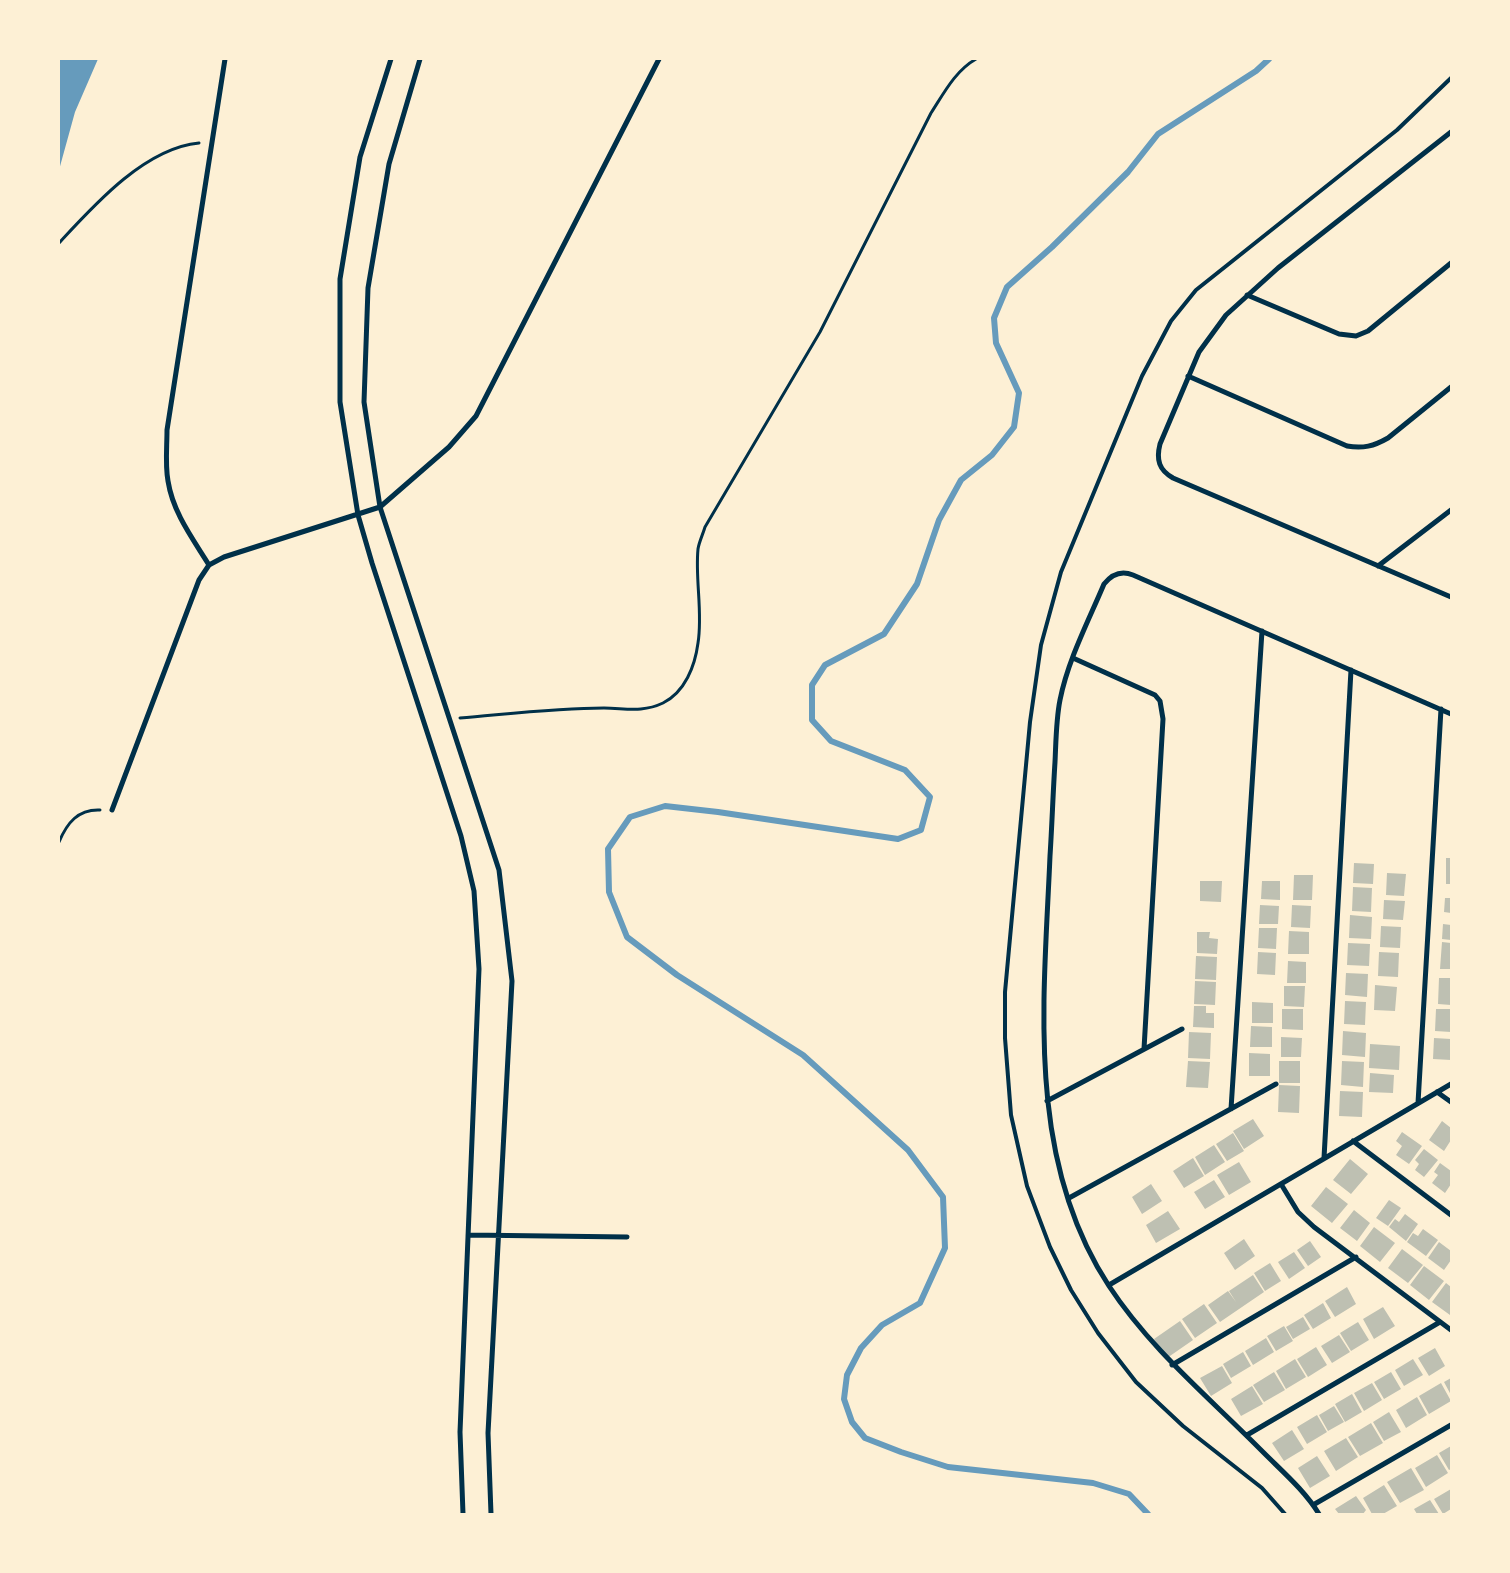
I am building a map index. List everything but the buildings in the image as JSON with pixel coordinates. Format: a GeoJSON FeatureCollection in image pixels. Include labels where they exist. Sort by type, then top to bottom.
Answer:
{"type":"FeatureCollection","features":[{"type":"Feature","properties":{"kind":"street"},"geometry":{"type":"LineString","coordinates":[[209,566],[182,522],[173,501],[168,481],[166,458],[167,430],[225,59]]}},
{"type":"Feature","properties":{"kind":"street"},"geometry":{"type":"LineString","coordinates":[[392,59],[360,158],[340,279],[340,402],[358,516],[461,836],[474,891],[479,969],[460,1432],[463,1514]]}},
{"type":"Feature","properties":{"kind":"street"},"geometry":{"type":"LineString","coordinates":[[420,59],[389,164],[368,288],[364,402],[380,507],[500,870],[512,981],[488,1433],[491,1514]]}},
{"type":"Feature","properties":{"kind":"street"},"geometry":{"type":"LineString","coordinates":[[112,810],[198,580],[209,566],[242,549],[358,516],[380,507],[449,448],[476,416],[658,59]]}},
{"type":"Feature","properties":{"kind":"street"},"geometry":{"type":"LineString","coordinates":[[1451,132],[1246,295],[1226,315],[1211,334],[1188,376],[1160,444],[1159,465],[1166,474],[1173,478],[1451,596]]}},
{"type":"Feature","properties":{"kind":"street"},"geometry":{"type":"LineString","coordinates":[[1246,295],[1339,334],[1356,336],[1368,331],[1451,264]]}},
{"type":"Feature","properties":{"kind":"street"},"geometry":{"type":"LineString","coordinates":[[1188,376],[1347,446],[1359,448],[1379,443],[1388,438],[1451,387]]}},
{"type":"Feature","properties":{"kind":"street"},"geometry":{"type":"LineString","coordinates":[[1378,566],[1451,510]]}},
{"type":"Feature","properties":{"kind":"street"},"geometry":{"type":"LineString","coordinates":[[1319,1514],[1314,1505],[1246,1435],[1172,1365],[1140,1329],[1109,1286],[1090,1254],[1069,1198],[1059,1165],[1047,1100],[1043,1056],[1059,702],[1072,658],[1104,584],[1118,573],[1133,575],[1451,714]]}},
{"type":"Feature","properties":{"kind":"street"},"geometry":{"type":"LineString","coordinates":[[1231,1109],[1262,631]]}},
{"type":"Feature","properties":{"kind":"street"},"geometry":{"type":"LineString","coordinates":[[1072,658],[1156,695],[1162,709],[1163,729],[1144,1049]]}},
{"type":"Feature","properties":{"kind":"street"},"geometry":{"type":"LineString","coordinates":[[1324,1158],[1351,670]]}},
{"type":"Feature","properties":{"kind":"street"},"geometry":{"type":"LineString","coordinates":[[1418,1103],[1441,709]]}},
{"type":"Feature","properties":{"kind":"street"},"geometry":{"type":"LineString","coordinates":[[1047,1100],[1182,1030]]}},
{"type":"Feature","properties":{"kind":"street"},"geometry":{"type":"LineString","coordinates":[[1069,1198],[1276,1084]]}},
{"type":"Feature","properties":{"kind":"street"},"geometry":{"type":"LineString","coordinates":[[1109,1286],[1451,1084]]}},
{"type":"Feature","properties":{"kind":"street"},"geometry":{"type":"LineString","coordinates":[[1437,1092],[1451,1102]]}},
{"type":"Feature","properties":{"kind":"street"},"geometry":{"type":"LineString","coordinates":[[1353,1141],[1451,1214]]}},
{"type":"Feature","properties":{"kind":"street"},"geometry":{"type":"LineString","coordinates":[[1281,1184],[1298,1212],[1451,1330]]}},
{"type":"Feature","properties":{"kind":"street"},"geometry":{"type":"LineString","coordinates":[[468,1236],[627,1236]]}},
{"type":"Feature","properties":{"kind":"street"},"geometry":{"type":"LineString","coordinates":[[1172,1365],[1356,1257]]}},
{"type":"Feature","properties":{"kind":"street"},"geometry":{"type":"LineString","coordinates":[[1246,1435],[1440,1322]]}},
{"type":"Feature","properties":{"kind":"street"},"geometry":{"type":"LineString","coordinates":[[1314,1505],[1451,1425]]}},
{"type":"Feature","properties":{"kind":"lane"},"geometry":{"type":"LineString","coordinates":[[1284,1514],[1262,1488],[1183,1426],[1131,1375],[1098,1333],[1071,1290],[1050,1246],[1027,1186],[1011,1115],[1005,1038],[1005,992],[1030,722],[1042,645],[1062,572],[1142,376],[1171,321],[1203,284],[1397,130],[1451,78]]}},
{"type":"Feature","properties":{"kind":"path"},"geometry":{"type":"LineString","coordinates":[[450,719],[604,708],[637,711],[665,702],[681,688],[692,668],[698,646],[700,621],[698,548],[705,527],[820,332],[931,113],[951,82],[966,65],[976,59]]}},
{"type":"Feature","properties":{"kind":"path"},"geometry":{"type":"LineString","coordinates":[[59,243],[104,195],[148,163],[173,149],[189,144],[212,142]]}},
{"type":"Feature","properties":{"kind":"path"},"geometry":{"type":"LineString","coordinates":[[59,842],[74,818],[95,810],[112,810]]}},
{"type":"Feature","properties":{"kind":"water"},"geometry":{"type":"Polygon","coordinates":[[[59,59],[98,59],[75,112],[59,170],[59,59]]]}},
{"type":"Feature","properties":{"kind":"waterway"},"geometry":{"type":"LineString","coordinates":[[1148,1514],[1129,1494],[1093,1483],[948,1467],[865,1438],[852,1422],[844,1399],[847,1375],[861,1348],[882,1325],[920,1303],[945,1248],[943,1197],[908,1150],[803,1055],[677,975],[627,937],[609,892],[608,849],[630,817],[665,806],[898,839],[921,830],[930,797],[905,770],[831,741],[812,720],[812,685],[825,665],[884,634],[917,584],[939,520],[961,480],[992,455],[1014,427],[1019,393],[996,343],[994,318],[1007,287],[1052,247],[1128,172],[1158,134],[1256,71],[1269,59]]}}]}
